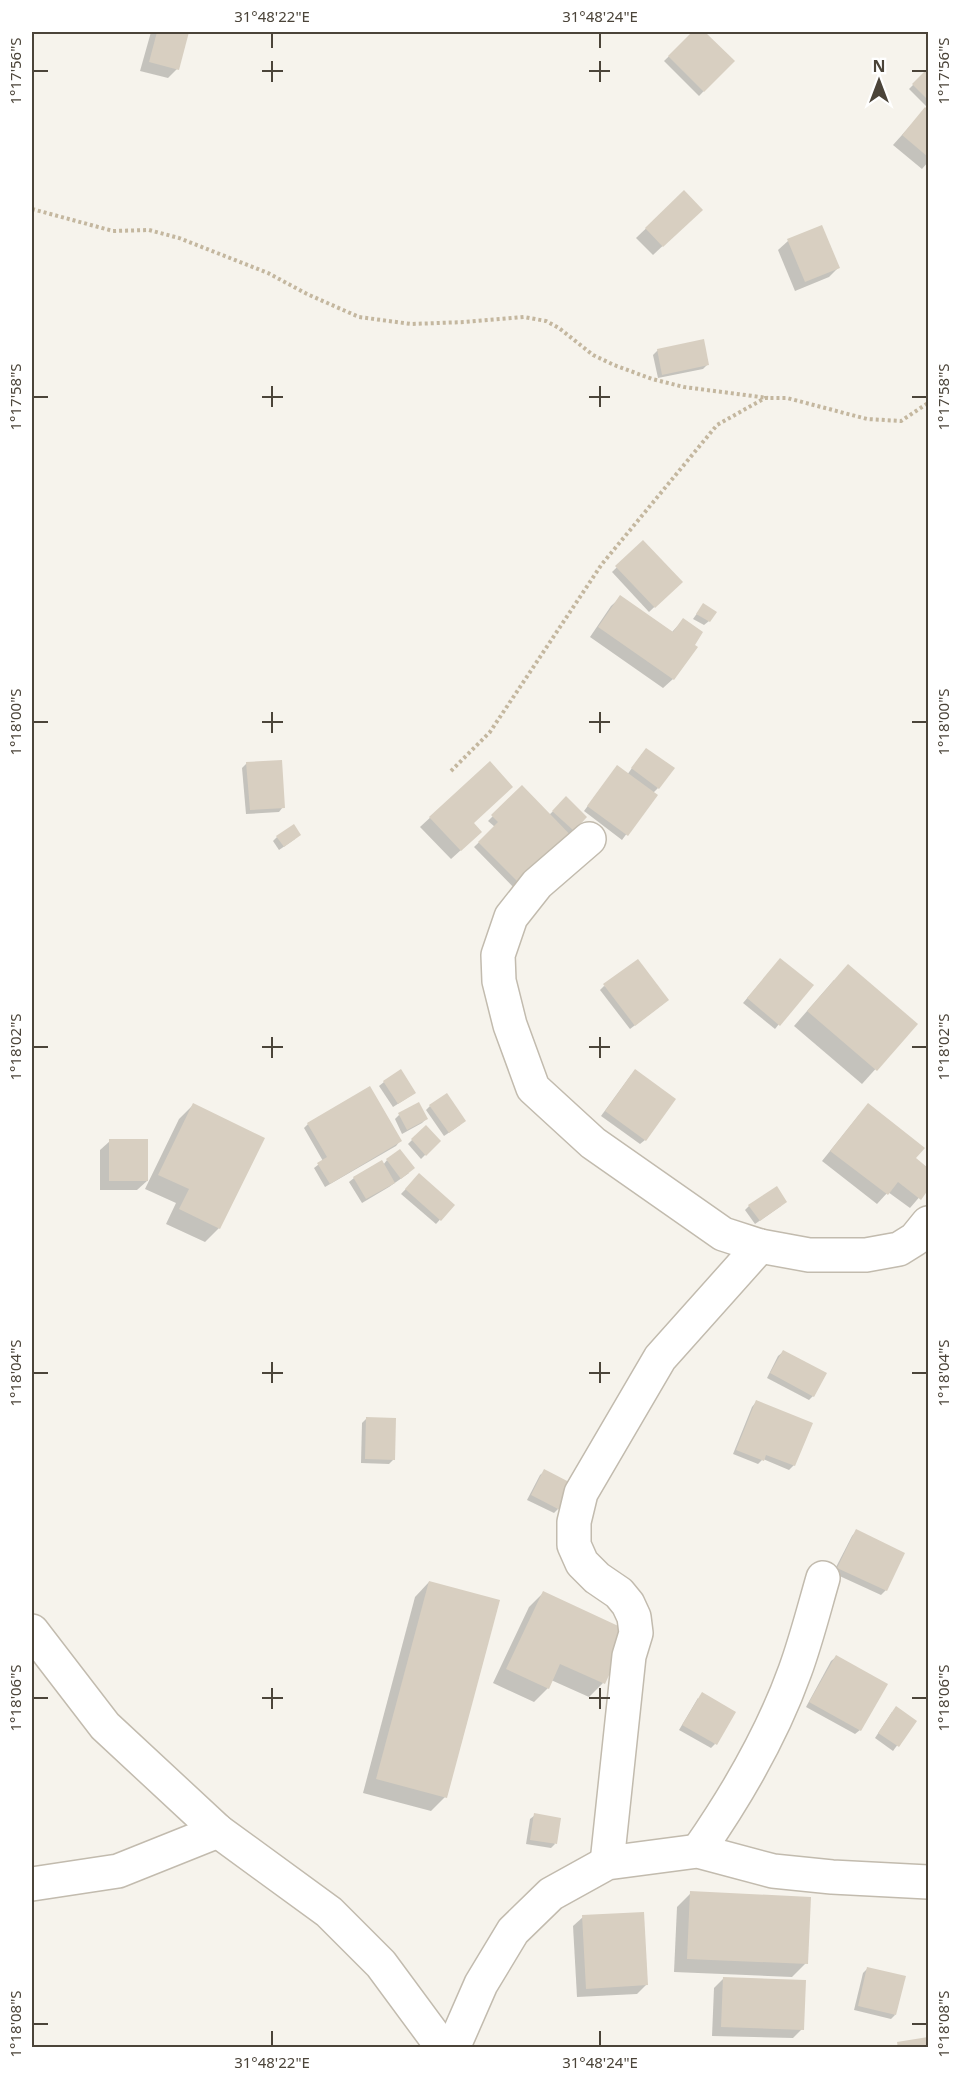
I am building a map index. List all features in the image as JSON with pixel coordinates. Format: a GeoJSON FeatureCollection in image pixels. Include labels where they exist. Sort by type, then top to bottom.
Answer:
{"type":"FeatureCollection","features":[{"type":"Feature","properties":{"kind":"street"},"geometry":{"type":"LineString","coordinates":[[589,839],[537,884],[511,916],[498,955],[499,981],[510,1025],[533,1088],[593,1143],[723,1234],[760,1246],[808,1255],[866,1255],[899,1249],[915,1239],[928,1222]]}},
{"type":"Feature","properties":{"kind":"street"},"geometry":{"type":"LineString","coordinates":[[608,1863],[629,1656],[636,1633],[634,1617],[628,1604],[619,1593],[597,1578],[582,1563],[574,1545],[576,1512],[581,1493],[660,1358],[760,1246]]}},
{"type":"Feature","properties":{"kind":"street"},"geometry":{"type":"LineString","coordinates":[[698,1851],[725,1812],[760,1751],[795,1671],[823,1578]]}},
{"type":"Feature","properties":{"kind":"street"},"geometry":{"type":"LineString","coordinates":[[32,1631],[105,1726],[218,1831],[329,1912],[381,1964],[443,2048]]}},
{"type":"Feature","properties":{"kind":"street"},"geometry":{"type":"LineString","coordinates":[[32,1884],[118,1871],[218,1831]]}},
{"type":"Feature","properties":{"kind":"street"},"geometry":{"type":"LineString","coordinates":[[453,2048],[481,1984],[513,1931],[551,1894],[608,1863],[698,1851],[772,1871],[928,1882]]}},
{"type":"Feature","properties":{"kind":"path"},"geometry":{"type":"LineString","coordinates":[[32,209],[113,231],[149,230],[179,238],[268,273],[315,298],[359,317],[411,324],[524,317],[546,321],[559,328],[593,355],[652,379],[684,387],[768,398],[787,398],[867,419],[901,421],[928,403]]}},
{"type":"Feature","properties":{"kind":"path"},"geometry":{"type":"LineString","coordinates":[[451,771],[490,732],[602,564],[695,450],[717,425],[768,398]]}},
{"type":"Feature","properties":{"kind":"building"},"geometry":{"type":"Polygon","coordinates":[[[157,32],[189,32],[179,70],[149,62],[157,32]]]}},
{"type":"Feature","properties":{"kind":"building"},"geometry":{"type":"Polygon","coordinates":[[[692,32],[705,32],[735,61],[704,92],[668,56],[692,32]]]}},
{"type":"Feature","properties":{"kind":"building"},"geometry":{"type":"Polygon","coordinates":[[[928,68],[928,100],[912,84],[928,68]]]}},
{"type":"Feature","properties":{"kind":"building"},"geometry":{"type":"Polygon","coordinates":[[[925,107],[928,110],[928,157],[902,135],[925,107]]]}},
{"type":"Feature","properties":{"kind":"building"},"geometry":{"type":"Polygon","coordinates":[[[684,190],[703,210],[663,247],[645,228],[684,190]]]}},
{"type":"Feature","properties":{"kind":"building"},"geometry":{"type":"Polygon","coordinates":[[[822,225],[840,268],[805,282],[787,239],[822,225]]]}},
{"type":"Feature","properties":{"kind":"building"},"geometry":{"type":"Polygon","coordinates":[[[704,339],[709,365],[662,375],[657,349],[704,339]]]}},
{"type":"Feature","properties":{"kind":"building"},"geometry":{"type":"Polygon","coordinates":[[[643,540],[683,582],[655,608],[615,566],[643,540]]]}},
{"type":"Feature","properties":{"kind":"building"},"geometry":{"type":"Polygon","coordinates":[[[620,595],[673,632],[683,618],[703,632],[695,645],[698,647],[674,680],[598,627],[620,595]]]}},
{"type":"Feature","properties":{"kind":"building"},"geometry":{"type":"Polygon","coordinates":[[[703,603],[717,612],[710,622],[696,614],[703,603]]]}},
{"type":"Feature","properties":{"kind":"building"},"geometry":{"type":"Polygon","coordinates":[[[646,748],[675,768],[659,789],[631,768],[646,748]]]}},
{"type":"Feature","properties":{"kind":"building"},"geometry":{"type":"Polygon","coordinates":[[[282,760],[285,808],[250,810],[246,762],[282,760]]]}},
{"type":"Feature","properties":{"kind":"building"},"geometry":{"type":"Polygon","coordinates":[[[490,761],[513,787],[474,823],[482,832],[461,851],[429,817],[490,761]]]}},
{"type":"Feature","properties":{"kind":"building"},"geometry":{"type":"Polygon","coordinates":[[[617,765],[658,795],[628,836],[587,806],[617,765]]]}},
{"type":"Feature","properties":{"kind":"building"},"geometry":{"type":"Polygon","coordinates":[[[522,785],[581,846],[524,888],[478,842],[498,822],[491,815],[522,785]]]}},
{"type":"Feature","properties":{"kind":"building"},"geometry":{"type":"Polygon","coordinates":[[[566,796],[587,817],[574,831],[552,811],[566,796]]]}},
{"type":"Feature","properties":{"kind":"building"},"geometry":{"type":"Polygon","coordinates":[[[294,824],[301,835],[284,847],[276,836],[294,824]]]}},
{"type":"Feature","properties":{"kind":"building"},"geometry":{"type":"Polygon","coordinates":[[[780,958],[814,985],[780,1026],[747,998],[780,958]]]}},
{"type":"Feature","properties":{"kind":"building"},"geometry":{"type":"Polygon","coordinates":[[[638,959],[669,1000],[635,1026],[603,984],[638,959]]]}},
{"type":"Feature","properties":{"kind":"building"},"geometry":{"type":"Polygon","coordinates":[[[848,964],[918,1024],[877,1071],[807,1011],[848,964]]]}},
{"type":"Feature","properties":{"kind":"building"},"geometry":{"type":"Polygon","coordinates":[[[401,1069],[416,1093],[398,1104],[383,1081],[401,1069]]]}},
{"type":"Feature","properties":{"kind":"building"},"geometry":{"type":"Polygon","coordinates":[[[635,1069],[676,1099],[646,1141],[605,1111],[635,1069]]]}},
{"type":"Feature","properties":{"kind":"building"},"geometry":{"type":"Polygon","coordinates":[[[370,1086],[402,1141],[330,1184],[317,1163],[327,1157],[307,1123],[370,1086]]]}},
{"type":"Feature","properties":{"kind":"building"},"geometry":{"type":"Polygon","coordinates":[[[447,1093],[466,1121],[449,1133],[429,1105],[447,1093]]]}},
{"type":"Feature","properties":{"kind":"building"},"geometry":{"type":"Polygon","coordinates":[[[419,1102],[428,1119],[407,1130],[398,1113],[419,1102]]]}},
{"type":"Feature","properties":{"kind":"building"},"geometry":{"type":"Polygon","coordinates":[[[193,1103],[265,1138],[220,1229],[179,1209],[189,1189],[158,1175],[193,1103]]]}},
{"type":"Feature","properties":{"kind":"building"},"geometry":{"type":"Polygon","coordinates":[[[868,1103],[925,1148],[916,1158],[928,1168],[928,1190],[921,1200],[898,1182],[888,1195],[830,1151],[868,1103]]]}},
{"type":"Feature","properties":{"kind":"building"},"geometry":{"type":"Polygon","coordinates":[[[426,1125],[441,1141],[426,1156],[411,1139],[426,1125]]]}},
{"type":"Feature","properties":{"kind":"building"},"geometry":{"type":"Polygon","coordinates":[[[109,1139],[148,1139],[148,1181],[109,1181],[109,1139]]]}},
{"type":"Feature","properties":{"kind":"building"},"geometry":{"type":"Polygon","coordinates":[[[400,1149],[415,1168],[401,1179],[386,1159],[400,1149]]]}},
{"type":"Feature","properties":{"kind":"building"},"geometry":{"type":"Polygon","coordinates":[[[382,1160],[395,1183],[366,1199],[353,1177],[382,1160]]]}},
{"type":"Feature","properties":{"kind":"building"},"geometry":{"type":"Polygon","coordinates":[[[419,1173],[455,1205],[441,1221],[405,1189],[419,1173]]]}},
{"type":"Feature","properties":{"kind":"building"},"geometry":{"type":"Polygon","coordinates":[[[777,1186],[787,1202],[760,1221],[748,1205],[777,1186]]]}},
{"type":"Feature","properties":{"kind":"building"},"geometry":{"type":"Polygon","coordinates":[[[783,1350],[827,1373],[814,1397],[770,1373],[783,1350]]]}},
{"type":"Feature","properties":{"kind":"building"},"geometry":{"type":"Polygon","coordinates":[[[756,1400],[813,1423],[795,1466],[766,1455],[764,1461],[736,1450],[756,1400]]]}},
{"type":"Feature","properties":{"kind":"building"},"geometry":{"type":"Polygon","coordinates":[[[366,1417],[396,1418],[395,1460],[365,1459],[366,1417]]]}},
{"type":"Feature","properties":{"kind":"building"},"geometry":{"type":"Polygon","coordinates":[[[544,1469],[573,1484],[560,1510],[531,1495],[544,1469]]]}},
{"type":"Feature","properties":{"kind":"building"},"geometry":{"type":"Polygon","coordinates":[[[856,1529],[905,1553],[887,1591],[837,1568],[856,1529]]]}},
{"type":"Feature","properties":{"kind":"building"},"geometry":{"type":"Polygon","coordinates":[[[429,1581],[500,1600],[447,1798],[376,1779],[429,1581]]]}},
{"type":"Feature","properties":{"kind":"building"},"geometry":{"type":"Polygon","coordinates":[[[543,1591],[629,1631],[605,1684],[560,1664],[549,1689],[506,1669],[543,1591]]]}},
{"type":"Feature","properties":{"kind":"building"},"geometry":{"type":"Polygon","coordinates":[[[836,1655],[888,1684],[861,1731],[809,1702],[836,1655]]]}},
{"type":"Feature","properties":{"kind":"building"},"geometry":{"type":"Polygon","coordinates":[[[702,1692],[736,1712],[717,1745],[682,1725],[702,1692]]]}},
{"type":"Feature","properties":{"kind":"building"},"geometry":{"type":"Polygon","coordinates":[[[896,1706],[917,1721],[899,1747],[878,1733],[896,1706]]]}},
{"type":"Feature","properties":{"kind":"building"},"geometry":{"type":"Polygon","coordinates":[[[534,1813],[561,1818],[557,1844],[530,1840],[534,1813]]]}},
{"type":"Feature","properties":{"kind":"building"},"geometry":{"type":"Polygon","coordinates":[[[690,1891],[811,1897],[808,1964],[687,1959],[690,1891]]]}},
{"type":"Feature","properties":{"kind":"building"},"geometry":{"type":"Polygon","coordinates":[[[644,1912],[648,1985],[586,1989],[582,1915],[644,1912]]]}},
{"type":"Feature","properties":{"kind":"building"},"geometry":{"type":"Polygon","coordinates":[[[867,1967],[906,1976],[896,2015],[858,2006],[867,1967]]]}},
{"type":"Feature","properties":{"kind":"building"},"geometry":{"type":"Polygon","coordinates":[[[723,1977],[806,1980],[804,2030],[721,2027],[723,1977]]]}},
{"type":"Feature","properties":{"kind":"building"},"geometry":{"type":"Polygon","coordinates":[[[928,2037],[928,2048],[898,2048],[897,2042],[928,2037]]]}}]}
